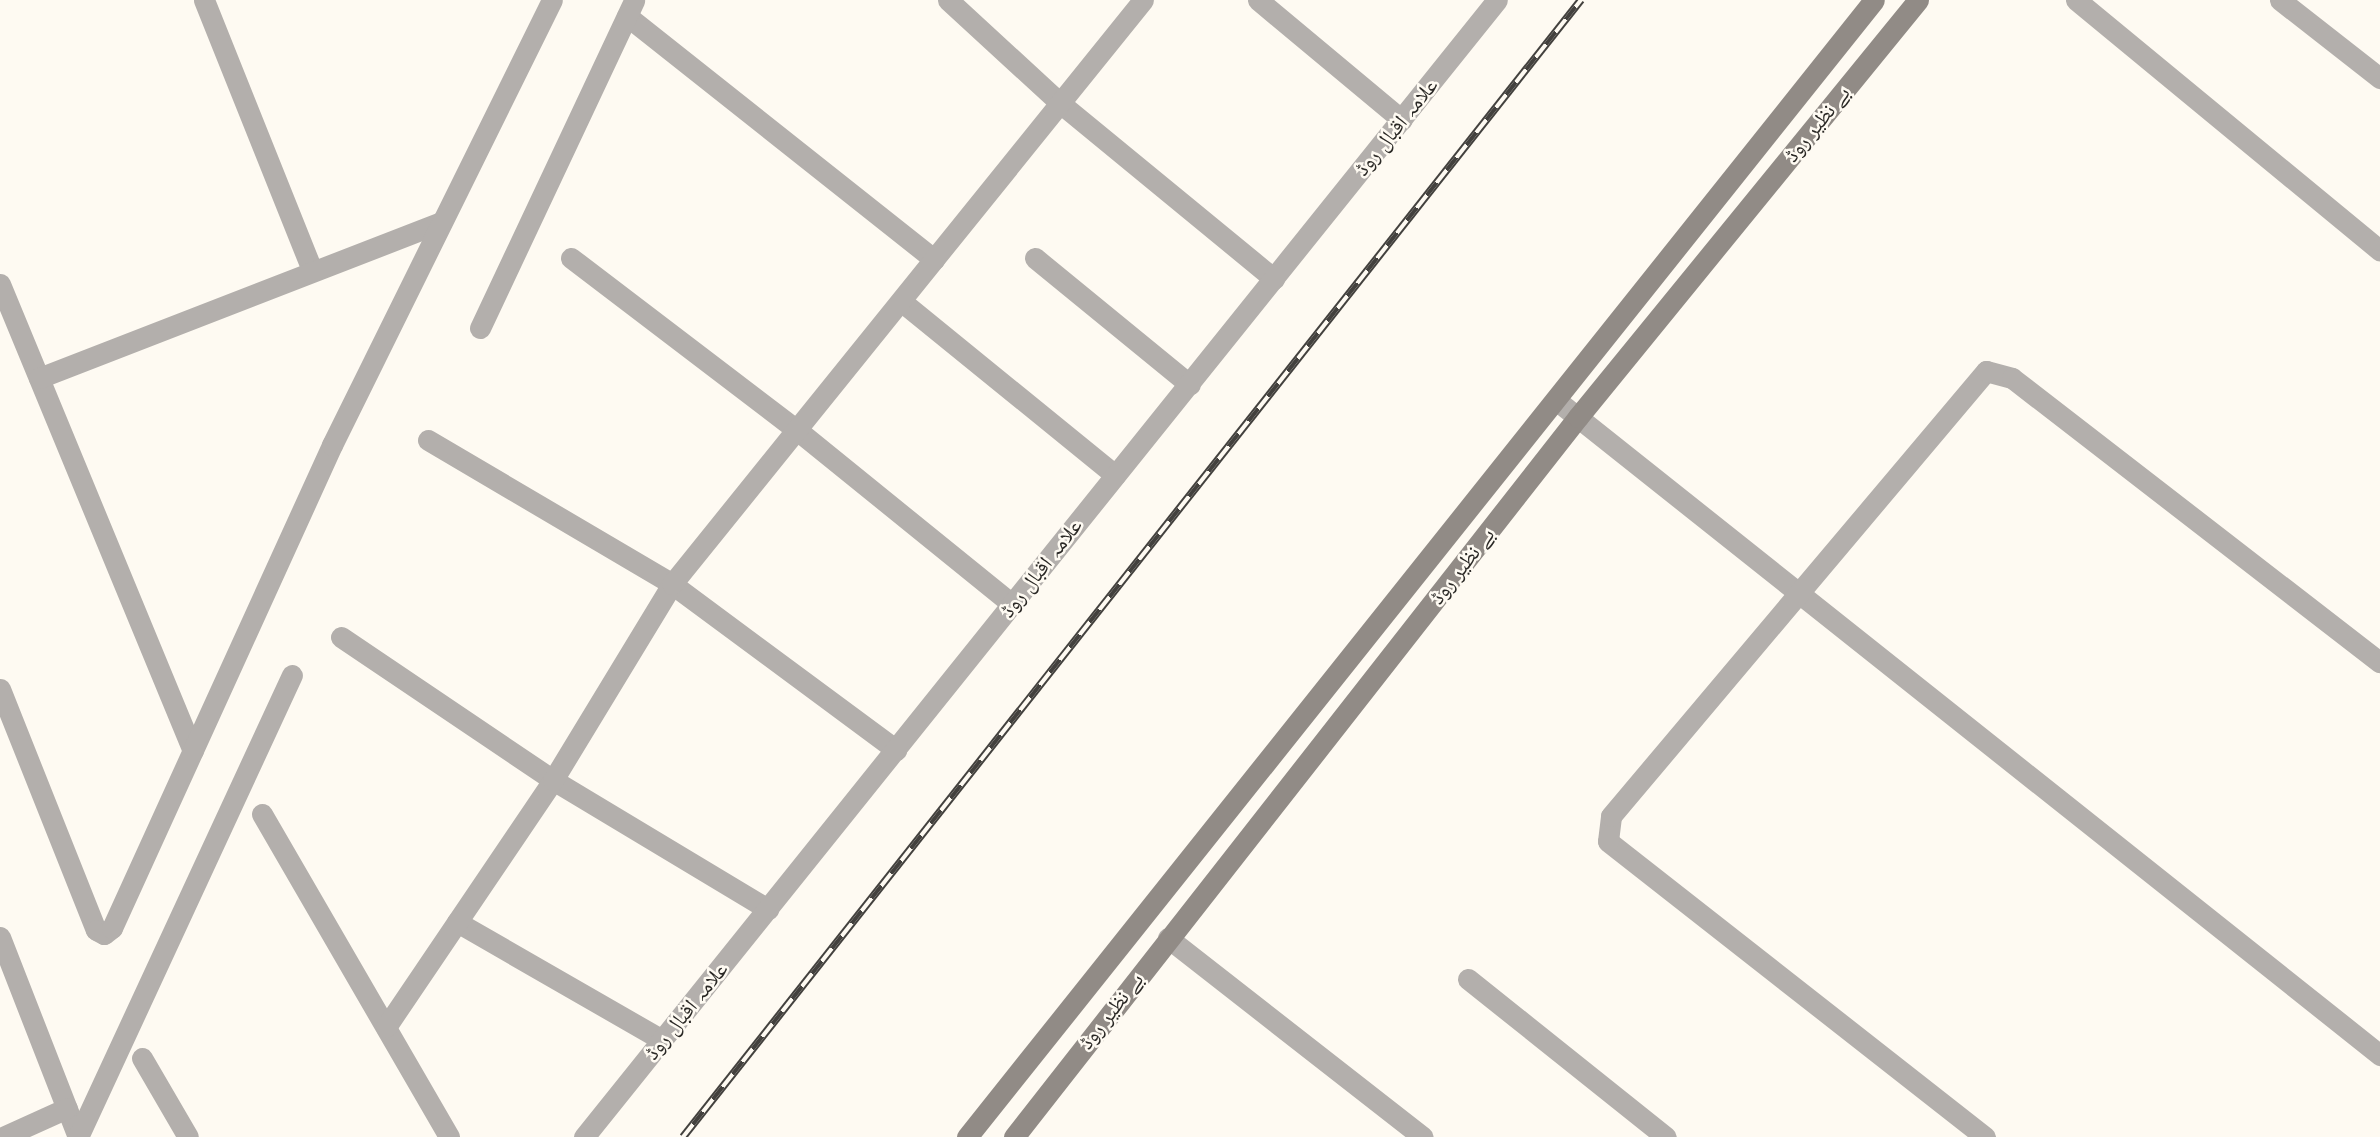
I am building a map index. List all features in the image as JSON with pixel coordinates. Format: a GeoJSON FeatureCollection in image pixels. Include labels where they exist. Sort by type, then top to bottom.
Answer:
{"type":"FeatureCollection","features":[{"type":"Feature","properties":{"kind":"main road"},"geometry":{"type":"LineString","coordinates":[[967,1137],[1874,0]]}},
{"type":"Feature","properties":{"kind":"main road","name":"بے نظیر روڈ"},"geometry":{"type":"LineString","coordinates":[[1014,1137],[1578,417],[1918,0]]}},
{"type":"Feature","properties":{"kind":"street"},"geometry":{"type":"LineString","coordinates":[[204,0],[312,270]]}},
{"type":"Feature","properties":{"kind":"street"},"geometry":{"type":"LineString","coordinates":[[0,689],[96,930],[104,934],[112,929],[332,445],[552,0]]}},
{"type":"Feature","properties":{"kind":"street"},"geometry":{"type":"LineString","coordinates":[[948,0],[1060,103],[1274,279]]}},
{"type":"Feature","properties":{"kind":"street"},"geometry":{"type":"LineString","coordinates":[[386,1027],[554,780],[672,584],[1143,0]]}},
{"type":"Feature","properties":{"kind":"street"},"geometry":{"type":"LineString","coordinates":[[1258,0],[1402,121]]}},
{"type":"Feature","properties":{"kind":"street","name":"علامہ اقبال روڈ"},"geometry":{"type":"LineString","coordinates":[[584,1137],[1497,0]]}},
{"type":"Feature","properties":{"kind":"street"},"geometry":{"type":"LineString","coordinates":[[2076,0],[2099,7],[2380,251]]}},
{"type":"Feature","properties":{"kind":"street"},"geometry":{"type":"LineString","coordinates":[[2280,0],[2380,78]]}},
{"type":"Feature","properties":{"kind":"street"},"geometry":{"type":"LineString","coordinates":[[480,328],[630,8],[934,259]]}},
{"type":"Feature","properties":{"kind":"street"},"geometry":{"type":"LineString","coordinates":[[39,378],[312,270],[442,222]]}},
{"type":"Feature","properties":{"kind":"street"},"geometry":{"type":"LineString","coordinates":[[571,258],[797,430],[1013,604]]}},
{"type":"Feature","properties":{"kind":"street"},"geometry":{"type":"LineString","coordinates":[[1035,258],[1190,384]]}},
{"type":"Feature","properties":{"kind":"street"},"geometry":{"type":"LineString","coordinates":[[0,284],[193,751]]}},
{"type":"Feature","properties":{"kind":"street"},"geometry":{"type":"LineString","coordinates":[[901,301],[1115,475]]}},
{"type":"Feature","properties":{"kind":"street"},"geometry":{"type":"LineString","coordinates":[[1984,1137],[1608,841],[1611,816],[1986,371],[2012,378],[2380,662]]}},
{"type":"Feature","properties":{"kind":"street"},"geometry":{"type":"LineString","coordinates":[[1556,400],[1796,595],[2380,1055]]}},
{"type":"Feature","properties":{"kind":"street"},"geometry":{"type":"LineString","coordinates":[[428,440],[672,584],[896,750]]}},
{"type":"Feature","properties":{"kind":"street"},"geometry":{"type":"LineString","coordinates":[[341,637],[554,780],[768,909]]}},
{"type":"Feature","properties":{"kind":"street"},"geometry":{"type":"LineString","coordinates":[[78,1137],[292,675]]}},
{"type":"Feature","properties":{"kind":"street"},"geometry":{"type":"LineString","coordinates":[[262,814],[449,1137]]}},
{"type":"Feature","properties":{"kind":"street"},"geometry":{"type":"LineString","coordinates":[[457,922],[662,1040]]}},
{"type":"Feature","properties":{"kind":"street"},"geometry":{"type":"LineString","coordinates":[[0,937],[78,1137]]}},
{"type":"Feature","properties":{"kind":"street"},"geometry":{"type":"LineString","coordinates":[[1168,938],[1423,1137]]}},
{"type":"Feature","properties":{"kind":"street"},"geometry":{"type":"LineString","coordinates":[[1468,979],[1666,1137]]}},
{"type":"Feature","properties":{"kind":"street"},"geometry":{"type":"LineString","coordinates":[[142,1058],[188,1137]]}},
{"type":"Feature","properties":{"kind":"street"},"geometry":{"type":"LineString","coordinates":[[3,1137],[67,1108]]}},
{"type":"Feature","properties":{"kind":"railway"},"geometry":{"type":"LineString","coordinates":[[683,1137],[1581,0]]}}]}
